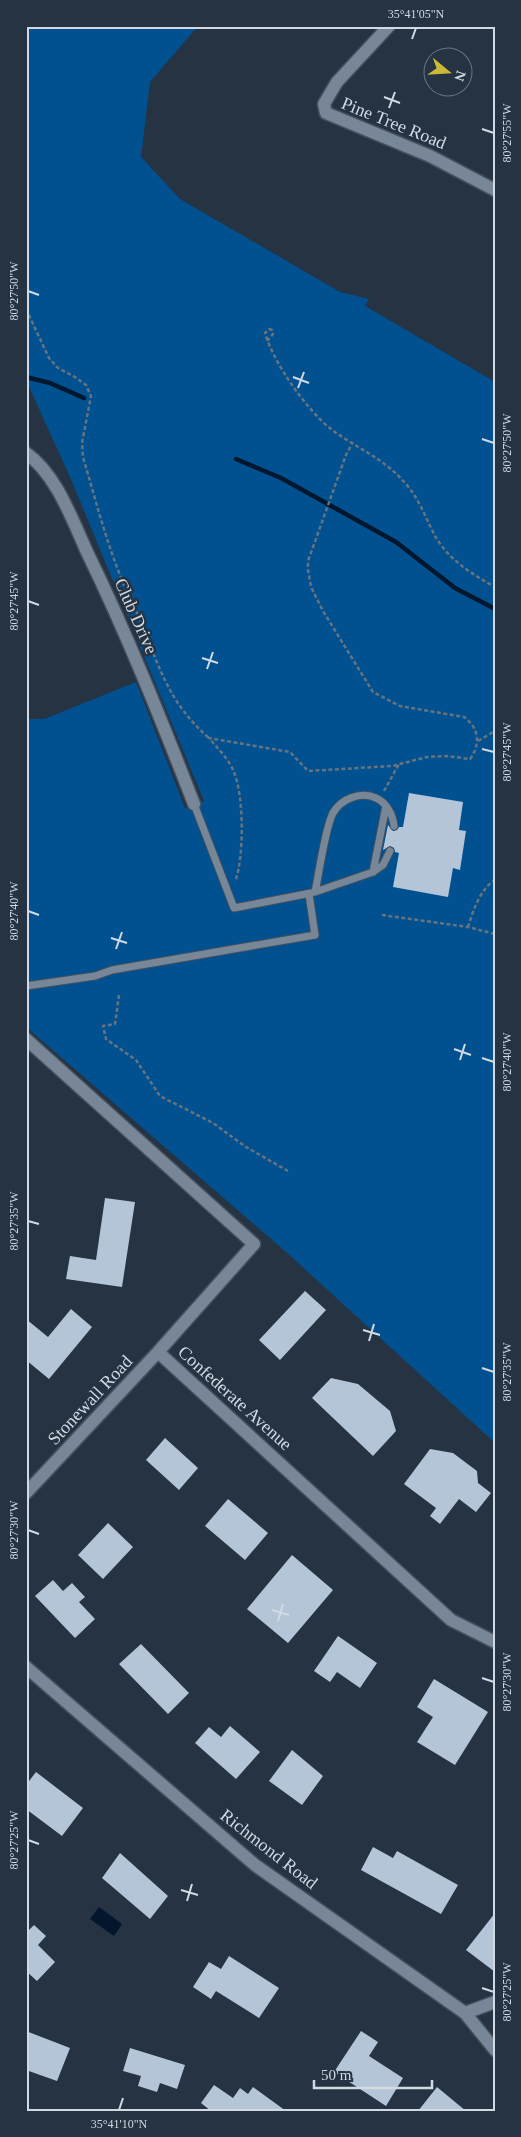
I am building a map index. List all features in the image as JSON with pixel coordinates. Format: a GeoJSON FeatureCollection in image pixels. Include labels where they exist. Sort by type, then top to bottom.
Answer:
{"type":"FeatureCollection","features":[{"type":"Feature","properties":{"kind":"street","name":"Pine Tree Road"},"geometry":{"type":"LineString","coordinates":[[389,26],[337,82],[324,104],[326,113],[436,159],[495,190]]}},
{"type":"Feature","properties":{"kind":"street","name":"Club Drive"},"geometry":{"type":"LineString","coordinates":[[26,453],[45,469],[72,518],[117,615],[194,804]]}},
{"type":"Feature","properties":{"kind":"street","name":"Confederate Avenue"},"geometry":{"type":"LineString","coordinates":[[26,1039],[254,1244],[158,1352],[451,1620],[495,1642]]}},
{"type":"Feature","properties":{"kind":"street","name":"Stonewall Road"},"geometry":{"type":"LineString","coordinates":[[26,1493],[158,1352]]}},
{"type":"Feature","properties":{"kind":"street","name":"Richmond Road"},"geometry":{"type":"LineString","coordinates":[[26,1667],[255,1865],[465,2013],[495,2050]]}},
{"type":"Feature","properties":{"kind":"street"},"geometry":{"type":"LineString","coordinates":[[465,2013],[495,2002]]}},
{"type":"Feature","properties":{"kind":"lane"},"geometry":{"type":"LineString","coordinates":[[26,986],[95,976],[112,970],[315,935],[312,893],[330,819],[336,809],[342,802],[355,797],[366,796],[380,800],[392,815],[394,826]]}},
{"type":"Feature","properties":{"kind":"lane"},"geometry":{"type":"LineString","coordinates":[[194,804],[234,908],[312,893],[373,872],[383,865],[390,851]]}},
{"type":"Feature","properties":{"kind":"lane"},"geometry":{"type":"LineString","coordinates":[[373,872],[386,806]]}},
{"type":"Feature","properties":{"kind":"path"},"geometry":{"type":"LineString","coordinates":[[26,30],[30,26]]}},
{"type":"Feature","properties":{"kind":"path"},"geometry":{"type":"LineString","coordinates":[[26,309],[49,358],[58,368],[75,377],[86,386],[91,396],[82,444],[83,457],[121,580],[160,672],[178,704],[196,727],[209,738],[234,770],[239,786],[242,811],[239,868],[235,880],[226,884]]}},
{"type":"Feature","properties":{"kind":"path"},"geometry":{"type":"LineString","coordinates":[[267,341],[307,406],[332,429],[384,462],[410,489],[421,506],[434,534],[451,557],[464,568],[495,587]]}},
{"type":"Feature","properties":{"kind":"path"},"geometry":{"type":"LineString","coordinates":[[209,738],[290,752],[308,771],[399,764],[427,757],[447,756],[470,759],[476,751],[478,741],[476,732],[472,722],[464,717],[400,706],[373,692],[311,587],[308,561],[353,442]]}},
{"type":"Feature","properties":{"kind":"path"},"geometry":{"type":"LineString","coordinates":[[478,741],[495,731]]}},
{"type":"Feature","properties":{"kind":"path"},"geometry":{"type":"LineString","coordinates":[[380,800],[399,764]]}},
{"type":"Feature","properties":{"kind":"path"},"geometry":{"type":"LineString","coordinates":[[468,927],[473,910],[488,884],[495,880]]}},
{"type":"Feature","properties":{"kind":"path"},"geometry":{"type":"LineString","coordinates":[[382,915],[468,927],[495,934]]}},
{"type":"Feature","properties":{"kind":"path"},"geometry":{"type":"LineString","coordinates":[[119,995],[115,1024],[103,1026],[106,1039],[136,1060],[160,1096],[213,1124],[259,1156],[288,1171]]}},
{"type":"Feature","properties":{"kind":"shaded area"},"geometry":{"type":"Polygon","coordinates":[[[26,26],[198,26],[150,82],[141,157],[180,199],[340,292],[369,299],[365,306],[495,382],[495,1443],[285,1251],[26,1027],[26,719],[44,719],[136,682],[185,808],[204,801],[70,477],[26,380],[26,26]]]}},
{"type":"Feature","properties":{"kind":"shaded area"},"geometry":{"type":"Polygon","coordinates":[[[99,1907],[122,1924],[114,1936],[90,1919],[99,1907]]]}},
{"type":"Feature","properties":{"kind":"building"},"geometry":{"type":"Polygon","coordinates":[[[409,793],[463,802],[459,830],[466,831],[460,870],[453,868],[448,897],[393,887],[399,853],[395,852],[394,848],[390,846],[383,850],[388,825],[393,831],[403,827],[409,793]]]}},
{"type":"Feature","properties":{"kind":"building"},"geometry":{"type":"Polygon","coordinates":[[[105,1198],[135,1202],[122,1287],[66,1279],[70,1256],[96,1260],[105,1198]]]}},
{"type":"Feature","properties":{"kind":"building"},"geometry":{"type":"Polygon","coordinates":[[[305,1291],[326,1310],[280,1360],[259,1340],[305,1291]]]}},
{"type":"Feature","properties":{"kind":"building"},"geometry":{"type":"Polygon","coordinates":[[[71,1309],[92,1327],[49,1379],[26,1360],[26,1319],[48,1337],[71,1309]]]}},
{"type":"Feature","properties":{"kind":"building"},"geometry":{"type":"Polygon","coordinates":[[[331,1378],[358,1384],[390,1411],[396,1431],[373,1456],[312,1398],[331,1378]]]}},
{"type":"Feature","properties":{"kind":"building"},"geometry":{"type":"Polygon","coordinates":[[[165,1438],[198,1468],[179,1490],[146,1460],[165,1438]]]}},
{"type":"Feature","properties":{"kind":"building"},"geometry":{"type":"Polygon","coordinates":[[[430,1449],[453,1453],[477,1471],[478,1483],[491,1493],[476,1512],[459,1499],[440,1524],[430,1516],[436,1508],[404,1484],[430,1449]]]}},
{"type":"Feature","properties":{"kind":"building"},"geometry":{"type":"Polygon","coordinates":[[[228,1499],[268,1533],[245,1560],[205,1526],[228,1499]]]}},
{"type":"Feature","properties":{"kind":"building"},"geometry":{"type":"Polygon","coordinates":[[[108,1523],[133,1547],[103,1579],[78,1555],[108,1523]]]}},
{"type":"Feature","properties":{"kind":"building"},"geometry":{"type":"Polygon","coordinates":[[[292,1555],[333,1590],[288,1643],[247,1609],[292,1555]]]}},
{"type":"Feature","properties":{"kind":"building"},"geometry":{"type":"Polygon","coordinates":[[[53,1580],[63,1591],[72,1583],[85,1597],[79,1602],[95,1619],[75,1638],[35,1596],[53,1580]]]}},
{"type":"Feature","properties":{"kind":"building"},"geometry":{"type":"Polygon","coordinates":[[[338,1636],[377,1663],[360,1688],[337,1672],[330,1682],[314,1671],[338,1636]]]}},
{"type":"Feature","properties":{"kind":"building"},"geometry":{"type":"Polygon","coordinates":[[[141,1644],[189,1693],[168,1714],[119,1664],[141,1644]]]}},
{"type":"Feature","properties":{"kind":"building"},"geometry":{"type":"Polygon","coordinates":[[[434,1679],[488,1712],[455,1765],[417,1742],[433,1717],[417,1707],[434,1679]]]}},
{"type":"Feature","properties":{"kind":"building"},"geometry":{"type":"Polygon","coordinates":[[[230,1726],[260,1752],[236,1779],[195,1743],[209,1727],[221,1737],[230,1726]]]}},
{"type":"Feature","properties":{"kind":"building"},"geometry":{"type":"Polygon","coordinates":[[[292,1750],[323,1776],[302,1805],[269,1781],[292,1750]]]}},
{"type":"Feature","properties":{"kind":"building"},"geometry":{"type":"Polygon","coordinates":[[[36,1772],[83,1808],[62,1836],[26,1809],[26,1785],[36,1772]]]}},
{"type":"Feature","properties":{"kind":"building"},"geometry":{"type":"Polygon","coordinates":[[[373,1847],[393,1858],[397,1851],[458,1885],[441,1914],[361,1870],[373,1847]]]}},
{"type":"Feature","properties":{"kind":"building"},"geometry":{"type":"Polygon","coordinates":[[[120,1853],[168,1896],[150,1919],[102,1878],[120,1853]]]}},
{"type":"Feature","properties":{"kind":"building"},"geometry":{"type":"Polygon","coordinates":[[[495,1913],[495,1972],[466,1950],[495,1913]]]}},
{"type":"Feature","properties":{"kind":"building"},"geometry":{"type":"Polygon","coordinates":[[[34,1925],[46,1936],[38,1945],[55,1962],[37,1981],[26,1971],[26,1933],[34,1925]]]}},
{"type":"Feature","properties":{"kind":"building"},"geometry":{"type":"Polygon","coordinates":[[[229,1956],[279,1988],[259,2018],[216,1991],[211,1999],[193,1987],[209,1962],[221,1969],[229,1956]]]}},
{"type":"Feature","properties":{"kind":"building"},"geometry":{"type":"Polygon","coordinates":[[[26,2031],[70,2048],[57,2081],[26,2070],[26,2031]]]}},
{"type":"Feature","properties":{"kind":"building"},"geometry":{"type":"Polygon","coordinates":[[[361,2031],[378,2042],[369,2056],[403,2078],[386,2106],[334,2072],[361,2031]]]}},
{"type":"Feature","properties":{"kind":"building"},"geometry":{"type":"Polygon","coordinates":[[[130,2048],[185,2065],[177,2089],[160,2083],[157,2092],[138,2086],[141,2076],[123,2071],[130,2048]]]}},
{"type":"Feature","properties":{"kind":"building"},"geometry":{"type":"Polygon","coordinates":[[[214,2085],[233,2098],[240,2088],[248,2094],[253,2087],[286,2111],[211,2111],[201,2103],[214,2085]]]}},
{"type":"Feature","properties":{"kind":"building"},"geometry":{"type":"Polygon","coordinates":[[[437,2087],[466,2111],[418,2111],[437,2087]]]}},
{"type":"Feature","properties":{"kind":"waterway"},"geometry":{"type":"LineString","coordinates":[[26,377],[50,383],[84,398]]}},
{"type":"Feature","properties":{"kind":"waterway"},"geometry":{"type":"LineString","coordinates":[[236,459],[281,478],[396,542],[455,588],[495,609]]}}]}
